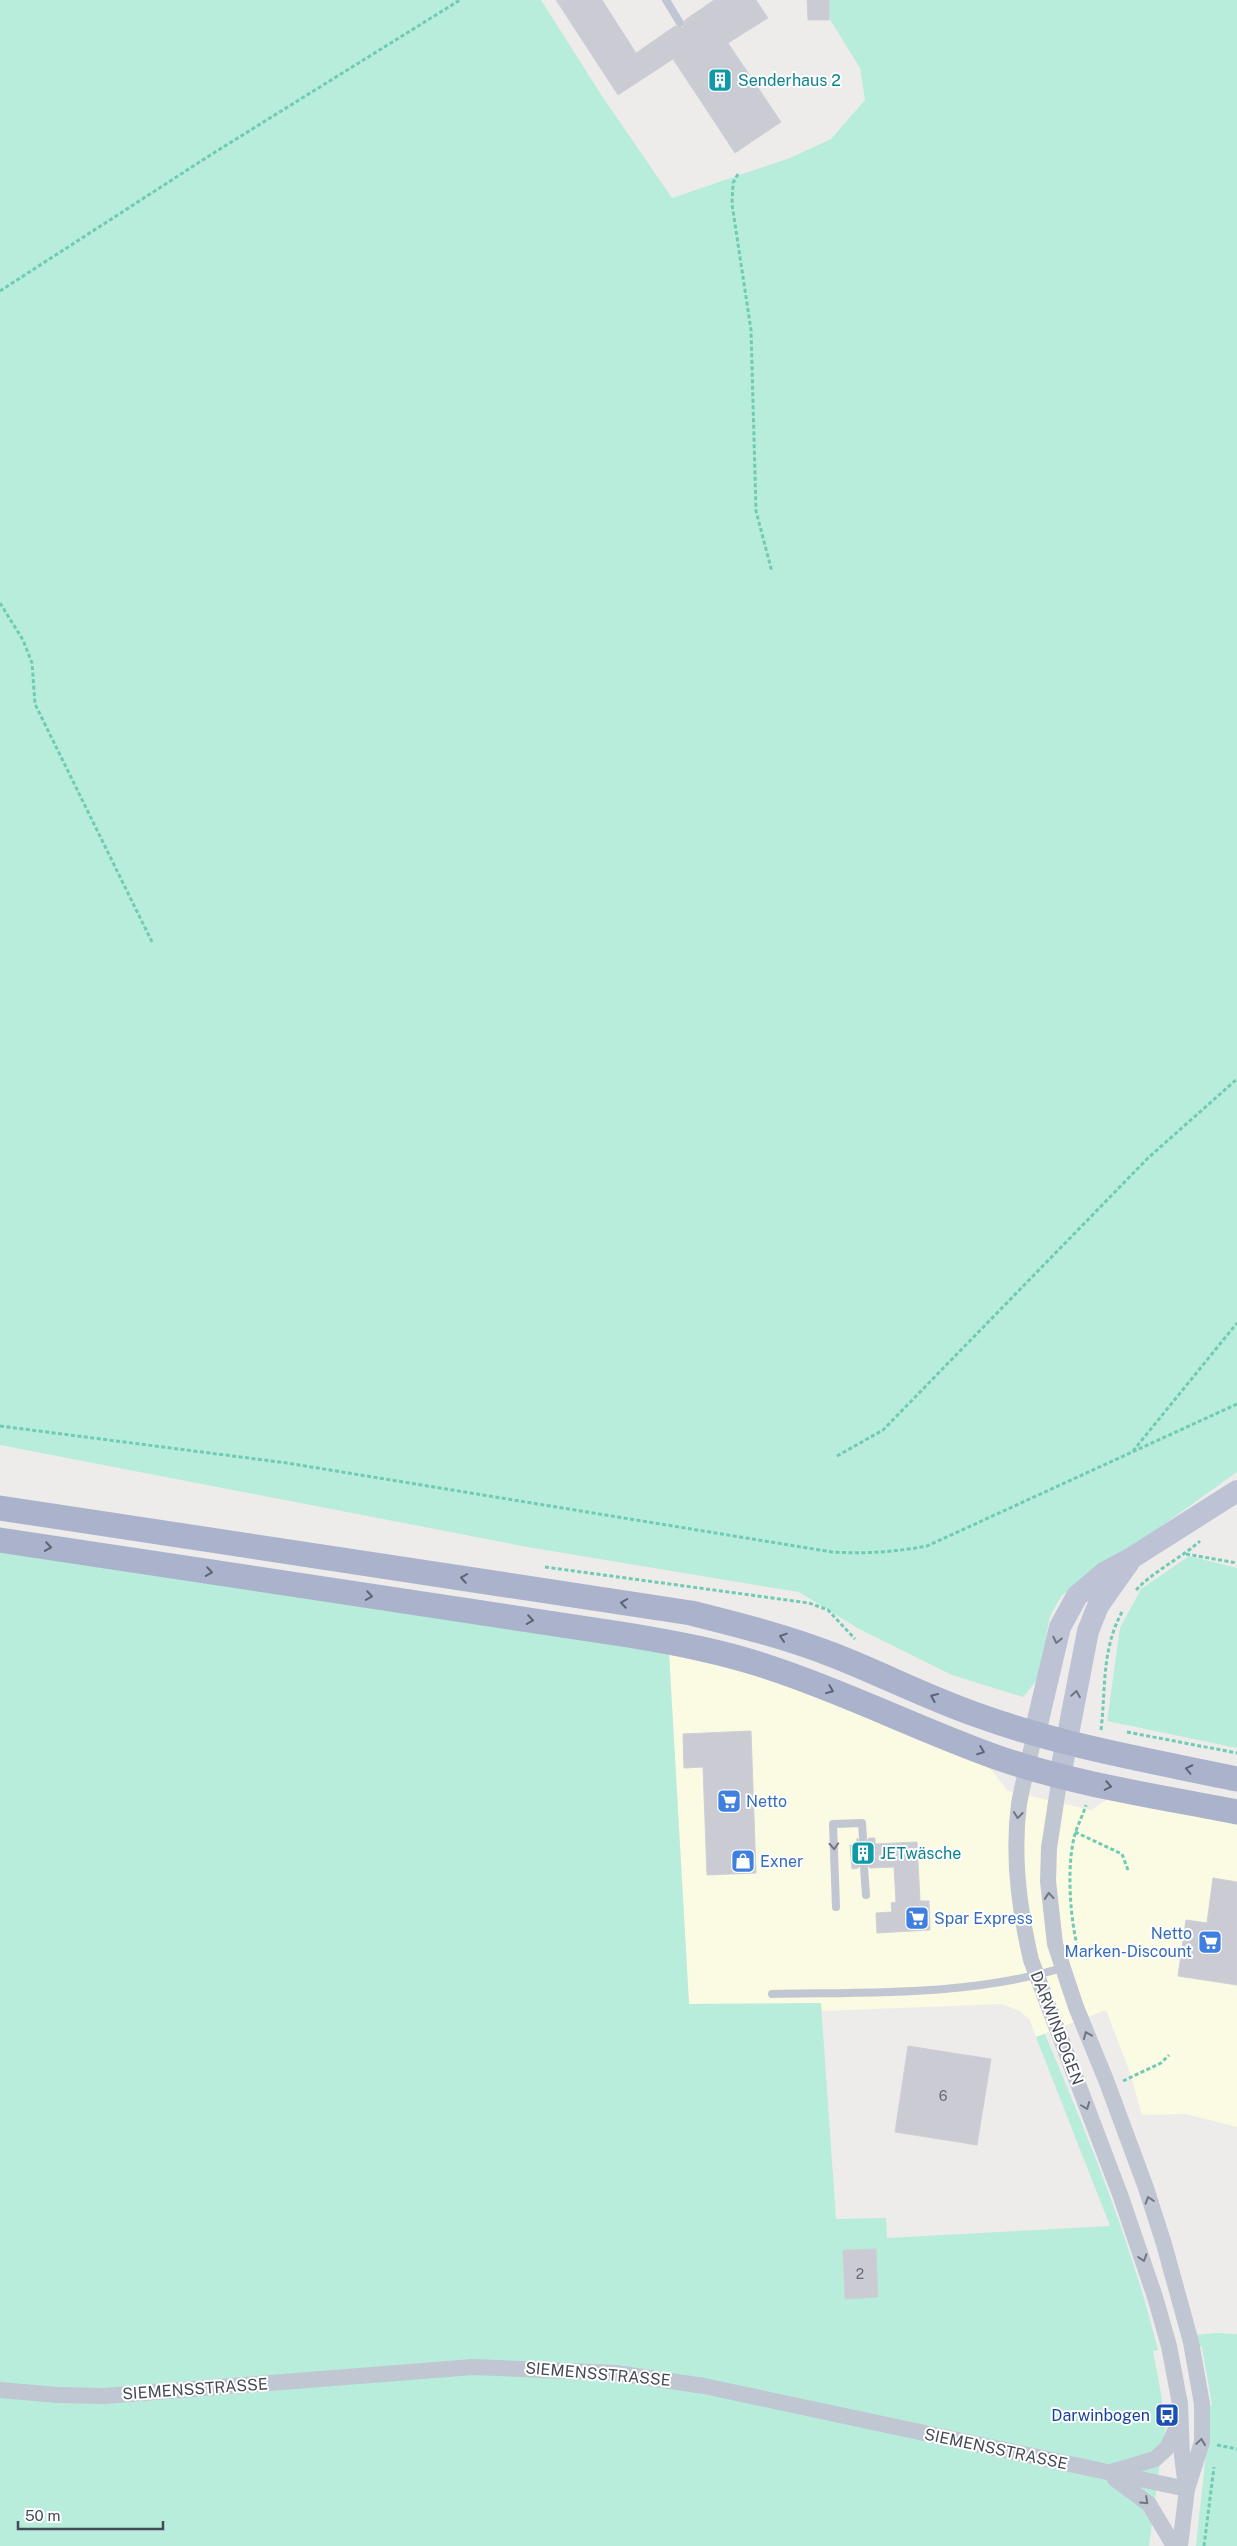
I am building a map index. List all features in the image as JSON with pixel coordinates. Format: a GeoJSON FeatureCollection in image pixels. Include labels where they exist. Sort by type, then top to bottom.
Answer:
{"type":"FeatureCollection","features":[{"type":"Feature","properties":{"kind":"main road"},"geometry":{"type":"LineString","coordinates":[[0,1508],[691,1613],[756,1629],[833,1654],[979,1716],[1067,1742],[1237,1779]]}},
{"type":"Feature","properties":{"kind":"main road"},"geometry":{"type":"LineString","coordinates":[[0,1540],[628,1635],[716,1651],[796,1677],[941,1736],[1028,1767],[1060,1776],[1237,1812]]}},
{"type":"Feature","properties":{"kind":"street"},"geometry":{"type":"LineString","coordinates":[[1035,1733],[1060,1627],[1067,1610],[1076,1596],[1104,1573],[1130,1559],[1237,1491]]}},
{"type":"Feature","properties":{"kind":"street"},"geometry":{"type":"LineString","coordinates":[[1060,1776],[1088,1631],[1098,1606],[1130,1559]]}},
{"type":"Feature","properties":{"kind":"street","name":"DARWINBOGEN"},"geometry":{"type":"LineString","coordinates":[[1035,1733],[1020,1802],[1016,1858],[1023,1926],[1037,1976],[1139,2246],[1169,2346],[1182,2416],[1182,2456],[1187,2489]]}},
{"type":"Feature","properties":{"kind":"street","name":"DARWINBOGEN"},"geometry":{"type":"LineString","coordinates":[[1060,1776],[1049,1848],[1048,1881],[1055,1944],[1062,1968],[1146,2188],[1191,2342],[1202,2404],[1199,2457],[1187,2489],[1180,2546]]}},
{"type":"Feature","properties":{"kind":"street","name":"SIEMENSSTRASSE"},"geometry":{"type":"LineString","coordinates":[[0,2390],[57,2396],[104,2396],[473,2367],[608,2372],[714,2388],[1187,2489]]}},
{"type":"Feature","properties":{"kind":"street"},"geometry":{"type":"LineString","coordinates":[[1105,2473],[1155,2459],[1168,2448],[1182,2416]]}},
{"type":"Feature","properties":{"kind":"street"},"geometry":{"type":"LineString","coordinates":[[1105,2473],[1150,2504],[1174,2546]]}},
{"type":"Feature","properties":{"kind":"lane"},"geometry":{"type":"LineString","coordinates":[[666,0],[680,23]]}},
{"type":"Feature","properties":{"kind":"lane"},"geometry":{"type":"LineString","coordinates":[[836,1907],[833,1824],[862,1823],[863,1838]]}},
{"type":"Feature","properties":{"kind":"lane"},"geometry":{"type":"LineString","coordinates":[[864,1868],[866,1895]]}},
{"type":"Feature","properties":{"kind":"lane"},"geometry":{"type":"LineString","coordinates":[[772,1994],[977,1987],[1037,1976],[1062,1968]]}},
{"type":"Feature","properties":{"kind":"path"},"geometry":{"type":"LineString","coordinates":[[0,291],[212,154],[460,0]]}},
{"type":"Feature","properties":{"kind":"path"},"geometry":{"type":"LineString","coordinates":[[738,174],[734,183],[732,204],[751,330],[756,511],[772,572]]}},
{"type":"Feature","properties":{"kind":"path"},"geometry":{"type":"LineString","coordinates":[[0,603],[23,640],[32,663],[35,704],[152,944]]}},
{"type":"Feature","properties":{"kind":"path"},"geometry":{"type":"LineString","coordinates":[[837,1456],[883,1430],[1141,1165],[1237,1080]]}},
{"type":"Feature","properties":{"kind":"path"},"geometry":{"type":"LineString","coordinates":[[1132,1452],[1237,1323]]}},
{"type":"Feature","properties":{"kind":"path"},"geometry":{"type":"LineString","coordinates":[[0,1426],[287,1463],[812,1549],[860,1554],[891,1552],[927,1546],[1237,1404]]}},
{"type":"Feature","properties":{"kind":"path"},"geometry":{"type":"LineString","coordinates":[[1133,1594],[1157,1571],[1186,1554],[1205,1536]]}},
{"type":"Feature","properties":{"kind":"path"},"geometry":{"type":"LineString","coordinates":[[1186,1554],[1237,1563]]}},
{"type":"Feature","properties":{"kind":"path"},"geometry":{"type":"LineString","coordinates":[[1101,1727],[1102,1686],[1108,1650],[1123,1610]]}},
{"type":"Feature","properties":{"kind":"path"},"geometry":{"type":"LineString","coordinates":[[1075,1832],[1122,1854],[1128,1870]]}},
{"type":"Feature","properties":{"kind":"path"},"geometry":{"type":"LineString","coordinates":[[1123,2081],[1161,2063],[1169,2054]]}},
{"type":"Feature","properties":{"kind":"path"},"geometry":{"type":"LineString","coordinates":[[1217,2445],[1237,2449]]}},
{"type":"Feature","properties":{"kind":"shaded area"},"geometry":{"type":"Polygon","coordinates":[[[669,1653],[738,1669],[854,1711],[989,1767],[1008,1791],[1091,1810],[1110,1798],[1237,1823],[1237,2127],[1186,2114],[1142,2115],[1129,2070],[1106,2010],[1036,2037],[1030,2020],[1020,2011],[1002,2004],[822,2011],[820,2003],[689,2004],[669,1653]]]}},
{"type":"Feature","properties":{"kind":"green space"},"geometry":{"type":"Polygon","coordinates":[[[0,0],[541,0],[602,96],[672,198],[790,158],[831,139],[865,100],[860,68],[818,0],[1237,0],[1237,1472],[1062,1595],[1050,1616],[1038,1679],[1023,1697],[952,1675],[859,1629],[799,1592],[533,1548],[0,1445],[0,0]]]}},
{"type":"Feature","properties":{"kind":"green space"},"geometry":{"type":"Polygon","coordinates":[[[0,1551],[669,1653],[689,2004],[821,2003],[836,2219],[886,2218],[887,2238],[1110,2226],[1036,2037],[1045,2034],[1093,2151],[1122,2229],[1158,2350],[1153,2351],[1162,2399],[1163,2418],[1168,2418],[1163,2439],[1149,2546],[0,2546],[0,1551]]]}},
{"type":"Feature","properties":{"kind":"green space"},"geometry":{"type":"Polygon","coordinates":[[[1189,1556],[1237,1568],[1237,1748],[1107,1721],[1120,1628],[1141,1589],[1189,1556]]]}},
{"type":"Feature","properties":{"kind":"green space"},"geometry":{"type":"Polygon","coordinates":[[[1237,2334],[1237,2546],[1196,2546],[1207,2443],[1206,2406],[1212,2405],[1202,2347],[1197,2347],[1194,2335],[1237,2334]]]}},
{"type":"Feature","properties":{"kind":"building"},"geometry":{"type":"Polygon","coordinates":[[[556,0],[602,0],[636,53],[675,26],[683,28],[685,20],[714,0],[756,0],[768,18],[728,43],[781,122],[735,153],[673,59],[618,95],[556,0]]]}},
{"type":"Feature","properties":{"kind":"building"},"geometry":{"type":"Polygon","coordinates":[[[807,0],[829,0],[829,20],[808,20],[807,0]]]}},
{"type":"Feature","properties":{"kind":"building","name":"Netto"},"geometry":{"type":"Polygon","coordinates":[[[751,1731],[756,1873],[707,1875],[703,1767],[684,1768],[683,1734],[751,1731]]]}},
{"type":"Feature","properties":{"kind":"building"},"geometry":{"type":"Polygon","coordinates":[[[857,1838],[863,1844],[869,1838],[875,1838],[875,1844],[917,1842],[920,1901],[929,1901],[930,1930],[877,1933],[876,1913],[892,1912],[891,1903],[896,1902],[894,1867],[870,1868],[864,1862],[858,1868],[852,1869],[850,1845],[857,1845],[857,1838]]]}},
{"type":"Feature","properties":{"kind":"building","name":"Netto Marken-Discount"},"geometry":{"type":"Polygon","coordinates":[[[1213,1878],[1237,1882],[1237,1985],[1178,1976],[1186,1920],[1207,1923],[1213,1878]]]}},
{"type":"Feature","properties":{"kind":"building"},"geometry":{"type":"Polygon","coordinates":[[[908,2046],[991,2059],[977,2145],[895,2132],[908,2046]]]}},
{"type":"Feature","properties":{"kind":"building"},"geometry":{"type":"Polygon","coordinates":[[[876,2249],[878,2297],[845,2299],[843,2250],[876,2249]]]}},
{"type":"Feature","properties":{"kind":"place","name":"Senderhaus 2"},"geometry":{"type":"Point","coordinates":[720,80]}},
{"type":"Feature","properties":{"kind":"place","name":"Netto"},"geometry":{"type":"Point","coordinates":[729,1801]}},
{"type":"Feature","properties":{"kind":"place","name":"JETwäsche"},"geometry":{"type":"Point","coordinates":[863,1853]}},
{"type":"Feature","properties":{"kind":"place","name":"Exner"},"geometry":{"type":"Point","coordinates":[743,1861]}},
{"type":"Feature","properties":{"kind":"place","name":"Spar Express"},"geometry":{"type":"Point","coordinates":[917,1918]}},
{"type":"Feature","properties":{"kind":"place","name":"Netto Marken-Discount"},"geometry":{"type":"Point","coordinates":[1210,1942]}},
{"type":"Feature","properties":{"kind":"place","name":"Darwinbogen"},"geometry":{"type":"Point","coordinates":[1167,2415]}}]}
